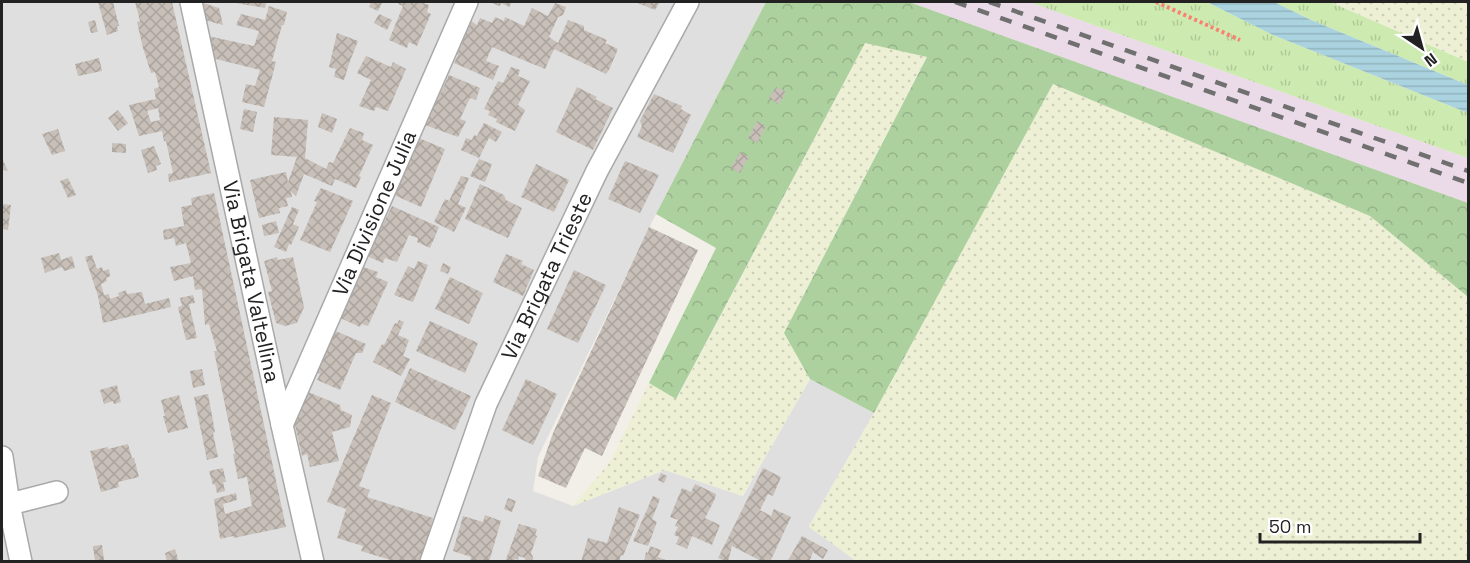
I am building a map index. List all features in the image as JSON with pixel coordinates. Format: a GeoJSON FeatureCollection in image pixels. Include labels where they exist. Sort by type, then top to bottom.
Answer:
{"type":"FeatureCollection","features":[{"type":"Feature","properties":{"kind":"street","name":"Via Brigata Valtellina"},"geometry":{"type":"LineString","coordinates":[[191,2],[282,425],[314,561]]}},
{"type":"Feature","properties":{"kind":"street","name":"Via Divisione Julia"},"geometry":{"type":"LineString","coordinates":[[282,425],[467,2]]}},
{"type":"Feature","properties":{"kind":"street","name":"Via Brigata Trieste"},"geometry":{"type":"LineString","coordinates":[[431,561],[486,404],[597,171],[688,2]]}},
{"type":"Feature","properties":{"kind":"street"},"geometry":{"type":"LineString","coordinates":[[2,457],[5,505],[21,561]]}},
{"type":"Feature","properties":{"kind":"street"},"geometry":{"type":"LineString","coordinates":[[5,505],[57,492]]}},
{"type":"Feature","properties":{"kind":"path"},"geometry":{"type":"LineString","coordinates":[[1156,2],[1240,40]]}},
{"type":"Feature","properties":{"kind":"shaded area"},"geometry":{"type":"Polygon","coordinates":[[[2,2],[766,2],[656,214],[538,457],[533,491],[573,506],[665,470],[743,496],[810,379],[874,413],[809,526],[856,561],[2,561],[2,2]]]}},
{"type":"Feature","properties":{"kind":"shaded area"},"geometry":{"type":"Polygon","coordinates":[[[909,2],[1029,2],[1468,158],[1468,203],[909,2]]]}},
{"type":"Feature","properties":{"kind":"green space"},"geometry":{"type":"Polygon","coordinates":[[[766,2],[909,2],[1468,203],[1468,297],[1370,216],[1053,84],[874,413],[810,379],[784,333],[927,57],[865,43],[676,399],[649,383],[716,248],[656,214],[766,2]]]}},
{"type":"Feature","properties":{"kind":"green space"},"geometry":{"type":"Polygon","coordinates":[[[1029,2],[1207,2],[1273,35],[1468,113],[1468,158],[1029,2]]]}},
{"type":"Feature","properties":{"kind":"green space"},"geometry":{"type":"Polygon","coordinates":[[[1274,2],[1330,2],[1468,62],[1468,85],[1311,20],[1274,2]]]}},
{"type":"Feature","properties":{"kind":"green space"},"geometry":{"type":"Polygon","coordinates":[[[1330,2],[1468,2],[1468,62],[1330,2]]]}},
{"type":"Feature","properties":{"kind":"green space"},"geometry":{"type":"Polygon","coordinates":[[[865,43],[927,56],[784,333],[810,379],[743,496],[665,470],[573,506],[610,462],[649,383],[677,399],[865,43]]]}},
{"type":"Feature","properties":{"kind":"green space"},"geometry":{"type":"Polygon","coordinates":[[[1053,84],[1370,216],[1468,297],[1468,561],[856,561],[809,527],[874,413],[1053,84]]]}},
{"type":"Feature","properties":{"kind":"water"},"geometry":{"type":"Polygon","coordinates":[[[1207,2],[1274,2],[1311,20],[1468,85],[1468,113],[1273,35],[1207,2]]]}},
{"type":"Feature","properties":{"kind":"building"},"geometry":{"type":"Polygon","coordinates":[[[98,2],[113,2],[119,26],[117,26],[118,31],[107,35],[98,2]]]}},
{"type":"Feature","properties":{"kind":"building"},"geometry":{"type":"Polygon","coordinates":[[[135,2],[172,2],[211,173],[169,182],[168,174],[173,173],[162,131],[139,136],[129,105],[156,99],[154,89],[159,87],[155,72],[151,73],[143,48],[137,22],[140,21],[135,2]],[[158,108],[147,111],[151,122],[160,120],[158,108]]]}},
{"type":"Feature","properties":{"kind":"building"},"geometry":{"type":"Polygon","coordinates":[[[200,2],[219,8],[223,25],[204,20],[200,2]]]}},
{"type":"Feature","properties":{"kind":"building"},"geometry":{"type":"Polygon","coordinates":[[[236,2],[266,2],[265,8],[236,2]]]}},
{"type":"Feature","properties":{"kind":"building"},"geometry":{"type":"Polygon","coordinates":[[[371,2],[382,3],[378,11],[369,7],[371,2]]]}},
{"type":"Feature","properties":{"kind":"building"},"geometry":{"type":"Polygon","coordinates":[[[399,2],[420,2],[429,5],[427,12],[431,14],[417,46],[409,42],[407,48],[389,40],[403,6],[398,4],[399,2]]]}},
{"type":"Feature","properties":{"kind":"building"},"geometry":{"type":"Polygon","coordinates":[[[488,2],[512,2],[509,7],[501,3],[500,6],[488,2]]]}},
{"type":"Feature","properties":{"kind":"building"},"geometry":{"type":"Polygon","coordinates":[[[635,2],[660,2],[655,10],[635,2]]]}},
{"type":"Feature","properties":{"kind":"building"},"geometry":{"type":"Polygon","coordinates":[[[555,3],[566,7],[563,15],[558,17],[549,37],[558,43],[568,20],[584,26],[584,30],[607,40],[605,43],[618,49],[606,74],[554,49],[545,69],[492,47],[486,61],[499,66],[493,80],[454,63],[471,21],[477,25],[480,18],[492,23],[495,17],[504,21],[505,17],[524,26],[532,8],[548,16],[555,3]]]}},
{"type":"Feature","properties":{"kind":"building"},"geometry":{"type":"Polygon","coordinates":[[[269,6],[287,12],[272,61],[276,62],[264,107],[242,102],[246,84],[255,86],[260,70],[212,58],[208,36],[254,46],[259,31],[236,25],[241,14],[265,20],[269,6]]]}},
{"type":"Feature","properties":{"kind":"building"},"geometry":{"type":"Polygon","coordinates":[[[379,14],[392,20],[387,30],[374,23],[379,14]]]}},
{"type":"Feature","properties":{"kind":"building"},"geometry":{"type":"Polygon","coordinates":[[[95,20],[98,32],[91,33],[88,22],[95,20]]]}},
{"type":"Feature","properties":{"kind":"building"},"geometry":{"type":"Polygon","coordinates":[[[337,33],[358,41],[344,80],[334,77],[336,69],[329,67],[337,33]]]}},
{"type":"Feature","properties":{"kind":"building"},"geometry":{"type":"Polygon","coordinates":[[[366,56],[391,67],[393,62],[406,69],[388,111],[376,107],[374,111],[359,106],[371,80],[357,73],[366,56]]]}},
{"type":"Feature","properties":{"kind":"building"},"geometry":{"type":"Polygon","coordinates":[[[99,58],[102,71],[78,76],[75,64],[99,58]]]}},
{"type":"Feature","properties":{"kind":"building"},"geometry":{"type":"Polygon","coordinates":[[[511,67],[520,70],[518,76],[530,81],[518,105],[525,110],[515,131],[496,122],[497,119],[488,115],[490,111],[484,109],[498,81],[503,83],[511,67]]]}},
{"type":"Feature","properties":{"kind":"building"},"geometry":{"type":"Polygon","coordinates":[[[449,75],[480,88],[476,100],[470,98],[460,119],[466,121],[458,137],[425,125],[449,75]]]}},
{"type":"Feature","properties":{"kind":"building"},"geometry":{"type":"Polygon","coordinates":[[[577,87],[613,108],[593,150],[556,132],[577,87]]]}},
{"type":"Feature","properties":{"kind":"building"},"geometry":{"type":"Polygon","coordinates":[[[776,87],[786,92],[779,104],[769,98],[776,87]]]}},
{"type":"Feature","properties":{"kind":"building"},"geometry":{"type":"Polygon","coordinates":[[[654,94],[682,106],[681,109],[691,115],[673,153],[637,137],[642,126],[640,121],[654,94]]]}},
{"type":"Feature","properties":{"kind":"building"},"geometry":{"type":"Polygon","coordinates":[[[244,109],[257,112],[253,132],[240,129],[244,109]]]}},
{"type":"Feature","properties":{"kind":"building"},"geometry":{"type":"Polygon","coordinates":[[[118,110],[128,123],[118,131],[108,118],[118,110]]]}},
{"type":"Feature","properties":{"kind":"building"},"geometry":{"type":"Polygon","coordinates":[[[322,113],[337,119],[332,133],[318,127],[322,113]]]}},
{"type":"Feature","properties":{"kind":"building"},"geometry":{"type":"Polygon","coordinates":[[[274,117],[308,120],[305,158],[326,169],[329,162],[333,163],[350,128],[364,133],[362,140],[373,145],[356,188],[335,179],[332,186],[304,174],[296,196],[291,192],[292,197],[286,198],[288,206],[279,208],[280,213],[259,218],[250,180],[286,172],[288,182],[297,157],[271,155],[274,117]]]}},
{"type":"Feature","properties":{"kind":"building"},"geometry":{"type":"Polygon","coordinates":[[[757,121],[766,126],[757,143],[748,138],[757,121]]]}},
{"type":"Feature","properties":{"kind":"building"},"geometry":{"type":"Polygon","coordinates":[[[484,123],[502,132],[496,142],[489,138],[479,158],[461,150],[466,138],[472,140],[474,135],[477,136],[484,123]]]}},
{"type":"Feature","properties":{"kind":"building"},"geometry":{"type":"Polygon","coordinates":[[[58,129],[65,151],[52,155],[42,134],[58,129]]]}},
{"type":"Feature","properties":{"kind":"building"},"geometry":{"type":"Polygon","coordinates":[[[414,136],[445,149],[421,207],[394,195],[408,165],[403,164],[414,136]]]}},
{"type":"Feature","properties":{"kind":"building"},"geometry":{"type":"Polygon","coordinates":[[[112,143],[126,144],[126,153],[112,152],[112,143]]]}},
{"type":"Feature","properties":{"kind":"building"},"geometry":{"type":"Polygon","coordinates":[[[154,146],[161,164],[156,166],[157,170],[148,173],[141,150],[154,146]]]}},
{"type":"Feature","properties":{"kind":"building"},"geometry":{"type":"Polygon","coordinates":[[[740,152],[749,157],[740,173],[731,168],[740,152]]]}},
{"type":"Feature","properties":{"kind":"building"},"geometry":{"type":"Polygon","coordinates":[[[2,158],[8,171],[2,170],[2,158]]]}},
{"type":"Feature","properties":{"kind":"building"},"geometry":{"type":"Polygon","coordinates":[[[479,159],[492,164],[485,182],[470,176],[479,159]]]}},
{"type":"Feature","properties":{"kind":"building"},"geometry":{"type":"Polygon","coordinates":[[[625,161],[659,175],[640,213],[608,199],[625,161]]]}},
{"type":"Feature","properties":{"kind":"building"},"geometry":{"type":"Polygon","coordinates":[[[536,164],[569,180],[554,212],[521,197],[536,164]]]}},
{"type":"Feature","properties":{"kind":"building"},"geometry":{"type":"Polygon","coordinates":[[[461,176],[469,178],[458,204],[466,208],[454,232],[434,222],[445,199],[449,201],[461,176]]]}},
{"type":"Feature","properties":{"kind":"building"},"geometry":{"type":"Polygon","coordinates":[[[68,178],[76,195],[68,198],[60,181],[68,178]]]}},
{"type":"Feature","properties":{"kind":"building"},"geometry":{"type":"Polygon","coordinates":[[[480,184],[504,195],[506,200],[522,208],[508,238],[465,219],[480,184]]]}},
{"type":"Feature","properties":{"kind":"building"},"geometry":{"type":"Polygon","coordinates":[[[321,188],[353,201],[330,252],[300,240],[321,188]]]}},
{"type":"Feature","properties":{"kind":"building"},"geometry":{"type":"Polygon","coordinates":[[[214,193],[286,527],[220,539],[214,499],[236,493],[237,500],[223,504],[225,514],[252,506],[247,477],[238,479],[214,351],[217,351],[209,324],[205,325],[202,289],[195,290],[193,276],[174,281],[170,267],[191,263],[186,243],[176,246],[174,238],[164,240],[163,230],[184,226],[181,207],[192,205],[191,198],[214,193]]]}},
{"type":"Feature","properties":{"kind":"building"},"geometry":{"type":"Polygon","coordinates":[[[2,204],[11,205],[8,230],[2,229],[2,204]]]}},
{"type":"Feature","properties":{"kind":"building"},"geometry":{"type":"Polygon","coordinates":[[[392,206],[439,227],[430,248],[417,242],[418,238],[409,235],[397,262],[385,258],[383,263],[362,254],[374,227],[380,230],[392,206]]]}},
{"type":"Feature","properties":{"kind":"building"},"geometry":{"type":"Polygon","coordinates":[[[292,207],[299,210],[293,224],[299,227],[286,252],[274,247],[292,207]]]}},
{"type":"Feature","properties":{"kind":"building"},"geometry":{"type":"Polygon","coordinates":[[[276,221],[279,233],[264,236],[262,225],[276,221]]]}},
{"type":"Feature","properties":{"kind":"building"},"geometry":{"type":"Polygon","coordinates":[[[649,227],[698,250],[602,456],[585,448],[566,488],[538,476],[553,433],[649,227]]]}},
{"type":"Feature","properties":{"kind":"building"},"geometry":{"type":"Polygon","coordinates":[[[59,253],[61,260],[72,256],[75,268],[64,271],[62,267],[45,273],[41,258],[59,253]]]}},
{"type":"Feature","properties":{"kind":"building"},"geometry":{"type":"Polygon","coordinates":[[[506,254],[523,261],[521,264],[534,270],[523,296],[493,282],[506,254]]]}},
{"type":"Feature","properties":{"kind":"building"},"geometry":{"type":"Polygon","coordinates":[[[92,255],[97,269],[102,267],[103,271],[109,269],[110,276],[101,284],[104,295],[109,294],[110,299],[126,290],[127,294],[142,292],[145,304],[169,298],[171,307],[103,323],[98,296],[85,257],[92,255]]]}},
{"type":"Feature","properties":{"kind":"building"},"geometry":{"type":"Polygon","coordinates":[[[277,257],[278,260],[293,257],[304,307],[297,323],[285,326],[276,323],[268,292],[272,291],[264,261],[277,257]]]}},
{"type":"Feature","properties":{"kind":"building"},"geometry":{"type":"Polygon","coordinates":[[[418,261],[428,265],[413,302],[394,295],[408,266],[414,269],[418,261]]]}},
{"type":"Feature","properties":{"kind":"building"},"geometry":{"type":"Polygon","coordinates":[[[443,263],[451,267],[448,274],[440,271],[443,263]]]}},
{"type":"Feature","properties":{"kind":"building"},"geometry":{"type":"Polygon","coordinates":[[[360,266],[378,272],[376,277],[388,282],[368,326],[361,324],[360,327],[338,317],[360,266]]]}},
{"type":"Feature","properties":{"kind":"building"},"geometry":{"type":"Polygon","coordinates":[[[574,270],[606,285],[578,343],[547,329],[574,270]]]}},
{"type":"Feature","properties":{"kind":"building"},"geometry":{"type":"Polygon","coordinates":[[[450,277],[483,293],[469,324],[435,309],[450,277]]]}},
{"type":"Feature","properties":{"kind":"building"},"geometry":{"type":"Polygon","coordinates":[[[193,295],[195,303],[189,304],[197,338],[186,340],[178,307],[182,306],[180,298],[193,295]]]}},
{"type":"Feature","properties":{"kind":"building"},"geometry":{"type":"Polygon","coordinates":[[[399,320],[404,322],[398,335],[409,340],[403,356],[410,359],[401,376],[373,362],[395,323],[397,324],[399,320]]]}},
{"type":"Feature","properties":{"kind":"building"},"geometry":{"type":"Polygon","coordinates":[[[430,321],[478,343],[465,373],[416,351],[430,321]]]}},
{"type":"Feature","properties":{"kind":"building"},"geometry":{"type":"Polygon","coordinates":[[[331,329],[366,344],[362,353],[356,353],[340,390],[317,380],[320,374],[316,373],[324,356],[320,355],[331,329]]]}},
{"type":"Feature","properties":{"kind":"building"},"geometry":{"type":"Polygon","coordinates":[[[410,368],[471,396],[455,430],[395,402],[410,368]]]}},
{"type":"Feature","properties":{"kind":"building"},"geometry":{"type":"Polygon","coordinates":[[[202,369],[205,385],[193,388],[190,371],[202,369]]]}},
{"type":"Feature","properties":{"kind":"building"},"geometry":{"type":"Polygon","coordinates":[[[526,379],[557,394],[533,445],[502,430],[526,379]]]}},
{"type":"Feature","properties":{"kind":"building"},"geometry":{"type":"Polygon","coordinates":[[[117,385],[121,402],[114,404],[113,401],[104,404],[100,390],[117,385]]]}},
{"type":"Feature","properties":{"kind":"building"},"geometry":{"type":"Polygon","coordinates":[[[303,390],[340,405],[341,410],[352,415],[350,427],[332,432],[339,461],[310,467],[307,454],[302,456],[292,412],[303,390]]]}},
{"type":"Feature","properties":{"kind":"building"},"geometry":{"type":"Polygon","coordinates":[[[208,394],[218,457],[207,460],[194,397],[208,394]]]}},
{"type":"Feature","properties":{"kind":"building"},"geometry":{"type":"Polygon","coordinates":[[[179,395],[188,428],[168,433],[161,400],[179,395]]]}},
{"type":"Feature","properties":{"kind":"building"},"geometry":{"type":"Polygon","coordinates":[[[372,395],[391,403],[359,486],[370,490],[367,497],[433,518],[421,562],[397,562],[361,551],[363,546],[337,538],[346,509],[327,502],[372,395]]]}},
{"type":"Feature","properties":{"kind":"building"},"geometry":{"type":"Polygon","coordinates":[[[128,444],[139,477],[118,482],[119,487],[101,492],[90,451],[128,444]]]}},
{"type":"Feature","properties":{"kind":"building"},"geometry":{"type":"Polygon","coordinates":[[[223,468],[225,491],[217,493],[209,471],[223,468]]]}},
{"type":"Feature","properties":{"kind":"building"},"geometry":{"type":"Polygon","coordinates":[[[763,468],[781,477],[773,496],[768,494],[760,510],[771,516],[774,509],[791,517],[770,562],[763,562],[732,546],[728,562],[718,558],[763,468]]]}},
{"type":"Feature","properties":{"kind":"building"},"geometry":{"type":"Polygon","coordinates":[[[661,473],[667,476],[664,483],[658,480],[661,473]]]}},
{"type":"Feature","properties":{"kind":"building"},"geometry":{"type":"Polygon","coordinates":[[[695,484],[716,494],[705,518],[720,525],[712,545],[692,536],[687,549],[676,544],[679,537],[674,535],[678,527],[675,526],[678,520],[670,517],[682,488],[691,492],[695,484]]]}},
{"type":"Feature","properties":{"kind":"building"},"geometry":{"type":"Polygon","coordinates":[[[653,496],[660,499],[652,519],[657,522],[648,546],[633,541],[653,496]]]}},
{"type":"Feature","properties":{"kind":"building"},"geometry":{"type":"Polygon","coordinates":[[[508,498],[516,501],[512,512],[504,509],[508,498]]]}},
{"type":"Feature","properties":{"kind":"building"},"geometry":{"type":"Polygon","coordinates":[[[619,507],[640,515],[619,562],[581,562],[588,538],[607,543],[619,507]]]}},
{"type":"Feature","properties":{"kind":"building"},"geometry":{"type":"Polygon","coordinates":[[[485,515],[501,521],[489,562],[473,562],[470,561],[471,557],[453,551],[463,516],[483,522],[485,515]]]}},
{"type":"Feature","properties":{"kind":"building"},"geometry":{"type":"Polygon","coordinates":[[[519,524],[537,529],[531,553],[532,562],[525,561],[525,558],[519,556],[518,560],[505,562],[519,524]]]}},
{"type":"Feature","properties":{"kind":"building"},"geometry":{"type":"Polygon","coordinates":[[[802,536],[828,550],[823,559],[813,552],[809,562],[787,562],[802,536]]]}},
{"type":"Feature","properties":{"kind":"building"},"geometry":{"type":"Polygon","coordinates":[[[102,545],[104,560],[95,561],[93,546],[102,545]]]}},
{"type":"Feature","properties":{"kind":"building"},"geometry":{"type":"Polygon","coordinates":[[[650,546],[661,550],[658,557],[671,562],[644,562],[650,546]]]}},
{"type":"Feature","properties":{"kind":"building"},"geometry":{"type":"Polygon","coordinates":[[[175,549],[179,562],[167,562],[165,553],[175,549]]]}},
{"type":"Feature","properties":{"kind":"railway"},"geometry":{"type":"LineString","coordinates":[[955,2],[1468,183]]}},
{"type":"Feature","properties":{"kind":"railway"},"geometry":{"type":"LineString","coordinates":[[989,2],[1468,171]]}}]}
